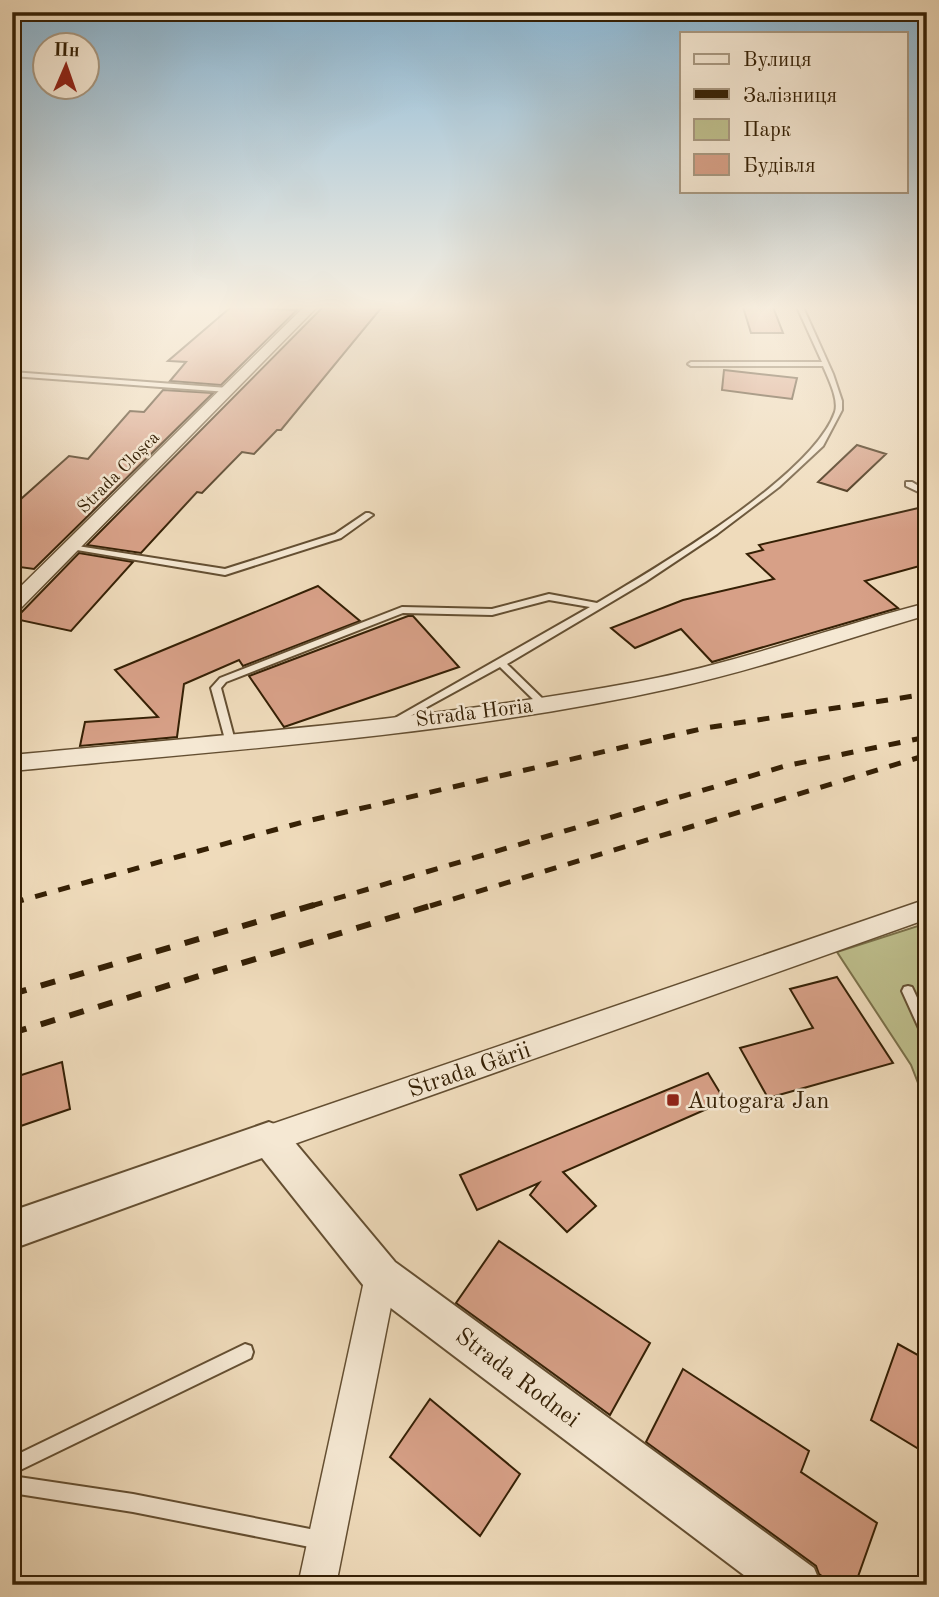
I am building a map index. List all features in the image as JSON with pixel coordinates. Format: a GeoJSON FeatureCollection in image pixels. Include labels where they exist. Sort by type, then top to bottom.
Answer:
{"type":"FeatureCollection","features":[{"type":"Feature","properties":{"kind":"street","name":"Strada Cloșca"},"geometry":{"type":"LineString","coordinates":[[12,606],[236,382]]}},
{"type":"Feature","properties":{"kind":"street","name":"Strada Horia"},"geometry":{"type":"LineString","coordinates":[[12,762],[230,741],[542,704],[680,680],[927,609]]}},
{"type":"Feature","properties":{"kind":"street","name":"Strada Gării"},"geometry":{"type":"LineString","coordinates":[[12,1230],[927,909]]}},
{"type":"Feature","properties":{"kind":"street","name":"Strada Rodnei"},"geometry":{"type":"LineString","coordinates":[[269,1139],[381,1276],[797,1585]]}},
{"type":"Feature","properties":{"kind":"street"},"geometry":{"type":"LineString","coordinates":[[317,1585],[381,1276]]}},
{"type":"Feature","properties":{"kind":"lane"},"geometry":{"type":"LineString","coordinates":[[114,382],[228,390]]}},
{"type":"Feature","properties":{"kind":"lane"},"geometry":{"type":"LineString","coordinates":[[393,722],[502,664],[723,527],[814,454],[835,427],[840,408],[833,382]]}},
{"type":"Feature","properties":{"kind":"lane"},"geometry":{"type":"LineString","coordinates":[[909,484],[927,494]]}},
{"type":"Feature","properties":{"kind":"lane"},"geometry":{"type":"LineString","coordinates":[[71,547],[225,572],[338,536],[369,515]]}},
{"type":"Feature","properties":{"kind":"lane"},"geometry":{"type":"LineString","coordinates":[[230,741],[216,688],[223,680],[402,610],[492,612],[549,597],[597,606]]}},
{"type":"Feature","properties":{"kind":"lane"},"geometry":{"type":"LineString","coordinates":[[502,664],[542,704]]}},
{"type":"Feature","properties":{"kind":"lane"},"geometry":{"type":"LineString","coordinates":[[908,991],[927,1032]]}},
{"type":"Feature","properties":{"kind":"lane"},"geometry":{"type":"LineString","coordinates":[[12,1466],[245,1352]]}},
{"type":"Feature","properties":{"kind":"lane"},"geometry":{"type":"LineString","coordinates":[[12,1484],[134,1503],[326,1542]]}},
{"type":"Feature","properties":{"kind":"green space"},"geometry":{"type":"Polygon","coordinates":[[[927,923],[927,1106],[911,1065],[837,952],[927,923]]]}},
{"type":"Feature","properties":{"kind":"building"},"geometry":{"type":"Polygon","coordinates":[[[177,382],[225,382],[221,385],[177,382]]]}},
{"type":"Feature","properties":{"kind":"building"},"geometry":{"type":"Polygon","coordinates":[[[249,382],[321,382],[281,430],[277,430],[254,454],[242,452],[202,493],[197,492],[141,553],[87,545],[249,382]]]}},
{"type":"Feature","properties":{"kind":"building"},"geometry":{"type":"Polygon","coordinates":[[[723,382],[796,382],[792,399],[722,390],[723,382]]]}},
{"type":"Feature","properties":{"kind":"building"},"geometry":{"type":"Polygon","coordinates":[[[163,390],[213,393],[34,569],[12,566],[12,507],[69,456],[88,459],[130,411],[144,412],[163,390]]]}},
{"type":"Feature","properties":{"kind":"building"},"geometry":{"type":"Polygon","coordinates":[[[857,445],[886,454],[847,491],[818,482],[857,445]]]}},
{"type":"Feature","properties":{"kind":"building"},"geometry":{"type":"Polygon","coordinates":[[[927,506],[927,564],[865,581],[898,608],[712,662],[681,629],[635,648],[611,628],[683,600],[774,579],[747,554],[763,550],[759,545],[927,506]]]}},
{"type":"Feature","properties":{"kind":"building"},"geometry":{"type":"Polygon","coordinates":[[[79,553],[133,562],[71,631],[15,619],[79,553]]]}},
{"type":"Feature","properties":{"kind":"building"},"geometry":{"type":"Polygon","coordinates":[[[318,586],[360,621],[243,666],[239,660],[184,684],[177,737],[80,746],[85,722],[158,717],[115,670],[318,586]]]}},
{"type":"Feature","properties":{"kind":"building"},"geometry":{"type":"Polygon","coordinates":[[[413,616],[459,667],[284,727],[249,676],[413,616]]]}},
{"type":"Feature","properties":{"kind":"building"},"geometry":{"type":"Polygon","coordinates":[[[837,977],[893,1063],[768,1098],[740,1048],[813,1028],[790,989],[837,977]]]}},
{"type":"Feature","properties":{"kind":"building"},"geometry":{"type":"Polygon","coordinates":[[[62,1062],[70,1109],[12,1129],[12,1078],[62,1062]]]}},
{"type":"Feature","properties":{"kind":"building"},"geometry":{"type":"Polygon","coordinates":[[[708,1073],[725,1101],[563,1172],[596,1206],[567,1232],[530,1195],[539,1183],[477,1210],[460,1175],[708,1073]]]}},
{"type":"Feature","properties":{"kind":"building"},"geometry":{"type":"Polygon","coordinates":[[[499,1241],[650,1343],[610,1415],[456,1303],[499,1241]]]}},
{"type":"Feature","properties":{"kind":"building"},"geometry":{"type":"Polygon","coordinates":[[[898,1344],[927,1360],[927,1454],[871,1420],[898,1344]]]}},
{"type":"Feature","properties":{"kind":"building"},"geometry":{"type":"Polygon","coordinates":[[[683,1369],[809,1451],[801,1472],[877,1523],[855,1585],[835,1585],[819,1574],[816,1566],[646,1442],[683,1369]]]}},
{"type":"Feature","properties":{"kind":"building"},"geometry":{"type":"Polygon","coordinates":[[[430,1399],[520,1474],[480,1536],[390,1457],[430,1399]]]}},
{"type":"Feature","properties":{"kind":"railway"},"geometry":{"type":"LineString","coordinates":[[12,903],[303,822],[705,728],[927,694]]}},
{"type":"Feature","properties":{"kind":"railway"},"geometry":{"type":"LineString","coordinates":[[311,906],[785,766],[927,737]]}},
{"type":"Feature","properties":{"kind":"railway"},"geometry":{"type":"LineString","coordinates":[[430,906],[927,755]]}},
{"type":"Feature","properties":{"kind":"railway"},"geometry":{"type":"LineString","coordinates":[[12,994],[317,904]]}},
{"type":"Feature","properties":{"kind":"railway"},"geometry":{"type":"LineString","coordinates":[[12,1033],[436,904]]}},
{"type":"Feature","properties":{"kind":"place","name":"Autogara Jan"},"geometry":{"type":"Point","coordinates":[673,1100]}}]}
